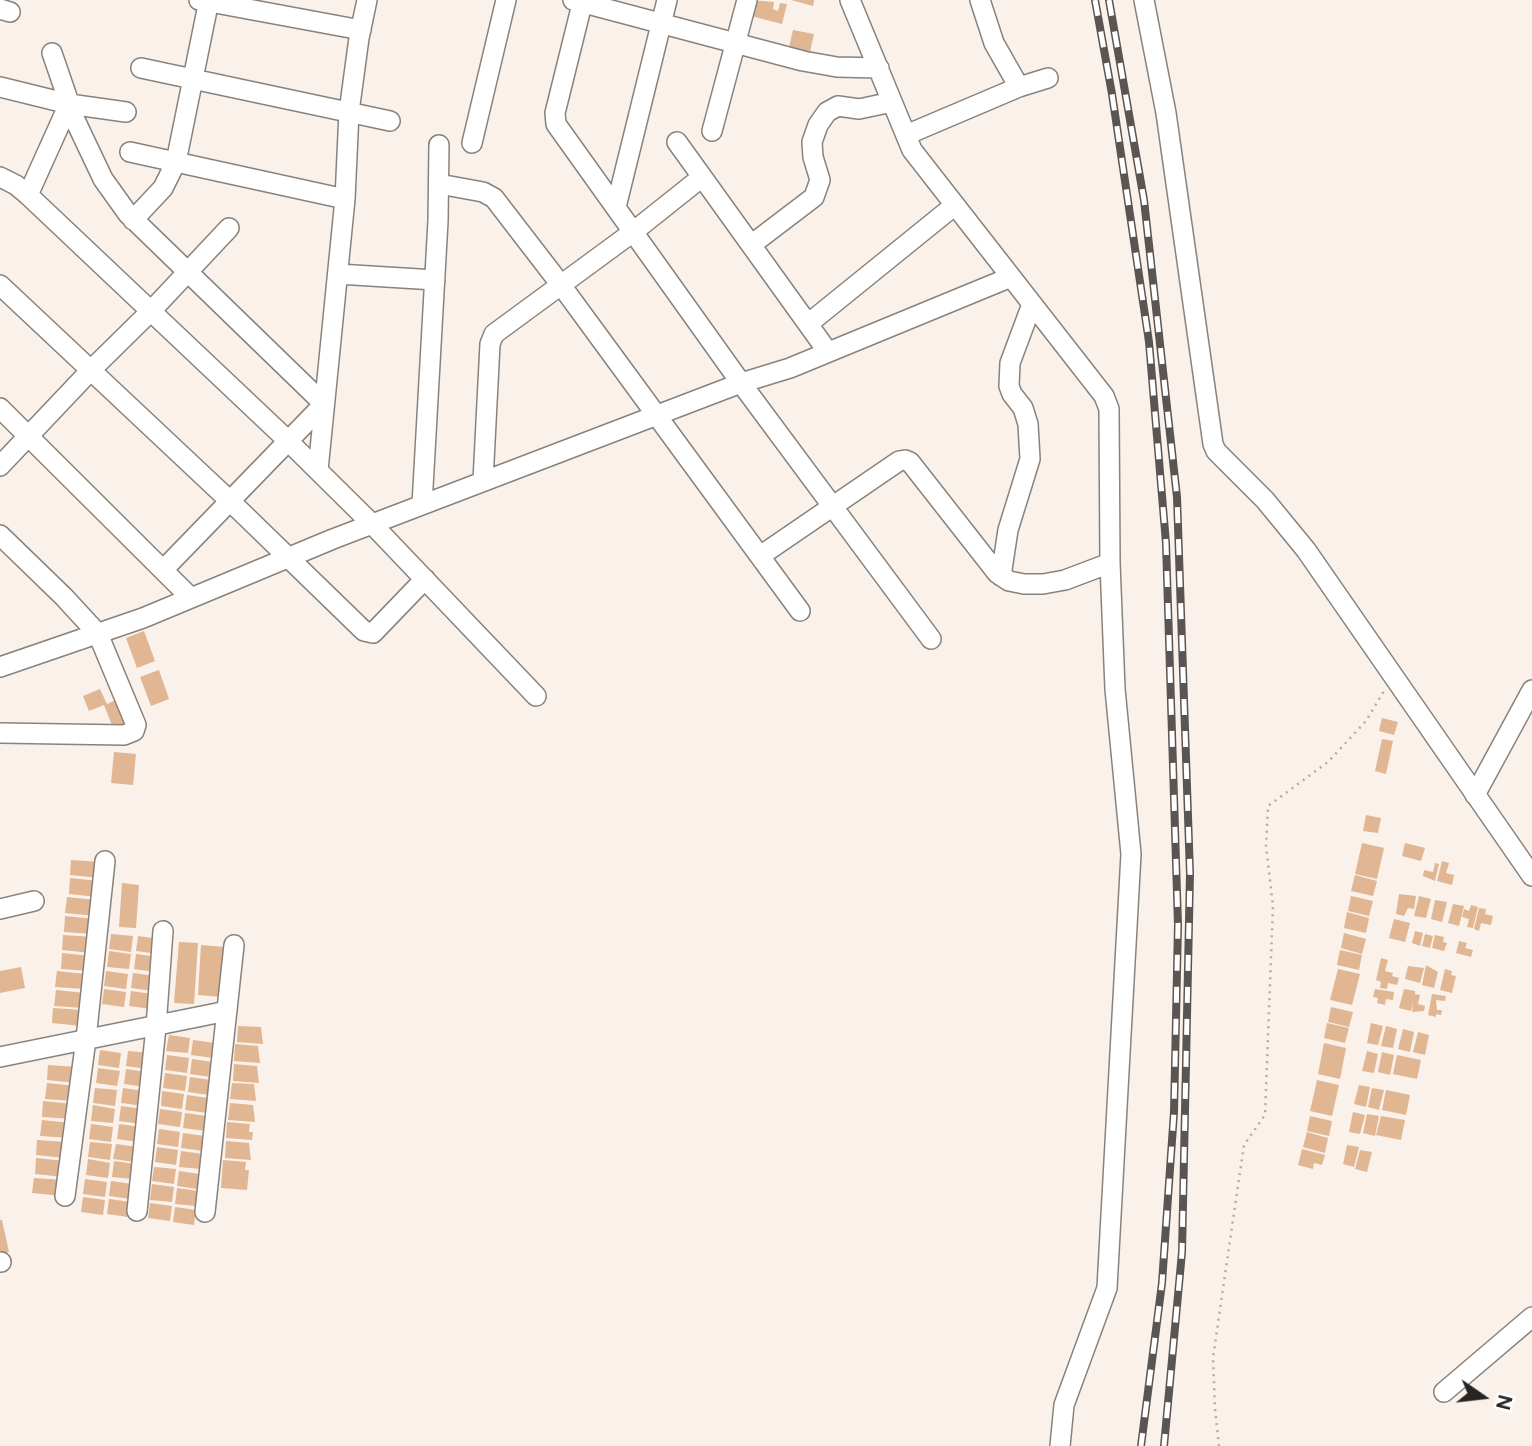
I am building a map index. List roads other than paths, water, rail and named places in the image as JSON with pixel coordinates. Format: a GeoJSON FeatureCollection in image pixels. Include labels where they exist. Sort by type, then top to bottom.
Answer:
{"type":"FeatureCollection","features":[{"type":"Feature","properties":{"kind":"street"},"geometry":{"type":"LineString","coordinates":[[318,470],[345,199],[349,113],[367,0]]}},
{"type":"Feature","properties":{"kind":"street"},"geometry":{"type":"LineString","coordinates":[[472,144],[506,0]]}},
{"type":"Feature","properties":{"kind":"street"},"geometry":{"type":"LineString","coordinates":[[616,207],[667,0]]}},
{"type":"Feature","properties":{"kind":"street"},"geometry":{"type":"LineString","coordinates":[[712,131],[747,0]]}},
{"type":"Feature","properties":{"kind":"street"},"geometry":{"type":"LineString","coordinates":[[850,0],[912,150],[1104,397],[1109,409],[1110,564],[1115,689],[1131,854],[1107,1288],[1063,1405],[1060,1446]]}},
{"type":"Feature","properties":{"kind":"street"},"geometry":{"type":"LineString","coordinates":[[979,0],[994,43],[1019,87]]}},
{"type":"Feature","properties":{"kind":"street"},"geometry":{"type":"LineString","coordinates":[[1144,0],[1166,113],[1216,451],[1265,499],[1306,550],[1532,876]]}},
{"type":"Feature","properties":{"kind":"street"},"geometry":{"type":"LineString","coordinates":[[134,220],[163,188],[176,162],[205,1],[361,30]]}},
{"type":"Feature","properties":{"kind":"street"},"geometry":{"type":"LineString","coordinates":[[879,68],[837,67],[580,1],[555,113],[556,124],[741,383],[931,639]]}},
{"type":"Feature","properties":{"kind":"street"},"geometry":{"type":"LineString","coordinates":[[52,53],[69,104],[103,179],[134,220],[324,404]]}},
{"type":"Feature","properties":{"kind":"street"},"geometry":{"type":"LineString","coordinates":[[141,68],[390,121]]}},
{"type":"Feature","properties":{"kind":"street"},"geometry":{"type":"LineString","coordinates":[[906,135],[1019,87],[1048,78]]}},
{"type":"Feature","properties":{"kind":"street"},"geometry":{"type":"LineString","coordinates":[[0,87],[69,104],[126,112]]}},
{"type":"Feature","properties":{"kind":"street"},"geometry":{"type":"LineString","coordinates":[[751,245],[814,197],[820,180],[813,157],[812,142],[818,125],[827,112],[838,106],[868,108],[892,102]]}},
{"type":"Feature","properties":{"kind":"street"},"geometry":{"type":"LineString","coordinates":[[28,195],[69,104]]}},
{"type":"Feature","properties":{"kind":"street"},"geometry":{"type":"LineString","coordinates":[[677,142],[828,352]]}},
{"type":"Feature","properties":{"kind":"street"},"geometry":{"type":"LineString","coordinates":[[422,505],[435,280],[439,145]]}},
{"type":"Feature","properties":{"kind":"street"},"geometry":{"type":"LineString","coordinates":[[130,152],[345,199]]}},
{"type":"Feature","properties":{"kind":"street"},"geometry":{"type":"LineString","coordinates":[[0,177],[28,195],[288,440],[536,696]]}},
{"type":"Feature","properties":{"kind":"street"},"geometry":{"type":"LineString","coordinates":[[483,481],[494,334],[634,232],[702,177]]}},
{"type":"Feature","properties":{"kind":"street"},"geometry":{"type":"LineString","coordinates":[[439,184],[489,194],[561,285],[800,611]]}},
{"type":"Feature","properties":{"kind":"street"},"geometry":{"type":"LineString","coordinates":[[808,324],[955,205]]}},
{"type":"Feature","properties":{"kind":"street"},"geometry":{"type":"LineString","coordinates":[[0,466],[229,228]]}},
{"type":"Feature","properties":{"kind":"street"},"geometry":{"type":"LineString","coordinates":[[338,274],[435,280]]}},
{"type":"Feature","properties":{"kind":"street"},"geometry":{"type":"LineString","coordinates":[[3,661],[98,634],[483,481],[741,383],[790,368],[1011,276]]}},
{"type":"Feature","properties":{"kind":"street"},"geometry":{"type":"LineString","coordinates":[[0,285],[368,633],[373,633],[425,579]]}},
{"type":"Feature","properties":{"kind":"street"},"geometry":{"type":"LineString","coordinates":[[1001,576],[1008,530],[1030,459],[1028,424],[1023,408],[1009,386],[1010,363],[1031,304]]}},
{"type":"Feature","properties":{"kind":"street"},"geometry":{"type":"LineString","coordinates":[[163,570],[324,404]]}},
{"type":"Feature","properties":{"kind":"street"},"geometry":{"type":"LineString","coordinates":[[0,408],[191,598]]}},
{"type":"Feature","properties":{"kind":"street"},"geometry":{"type":"LineString","coordinates":[[760,556],[899,461],[910,462],[997,573],[1009,581],[1042,584],[1065,580],[1110,564]]}},
{"type":"Feature","properties":{"kind":"street"},"geometry":{"type":"LineString","coordinates":[[0,535],[98,634],[135,718],[134,731],[124,736],[0,733]]}},
{"type":"Feature","properties":{"kind":"street"},"geometry":{"type":"LineString","coordinates":[[1475,795],[1532,690]]}},
{"type":"Feature","properties":{"kind":"street"},"geometry":{"type":"LineString","coordinates":[[65,1196],[106,861]]}},
{"type":"Feature","properties":{"kind":"street"},"geometry":{"type":"LineString","coordinates":[[0,909],[34,901]]}},
{"type":"Feature","properties":{"kind":"street"},"geometry":{"type":"LineString","coordinates":[[137,1211],[163,931]]}},
{"type":"Feature","properties":{"kind":"street"},"geometry":{"type":"LineString","coordinates":[[205,1212],[234,945]]}},
{"type":"Feature","properties":{"kind":"street"},"geometry":{"type":"LineString","coordinates":[[0,1058],[227,1011]]}},
{"type":"Feature","properties":{"kind":"street"},"geometry":{"type":"LineString","coordinates":[[1444,1392],[1532,1317]]}},
{"type":"Feature","properties":{"kind":"railway"},"geometry":{"type":"LineString","coordinates":[[1095,0],[1112,94],[1149,342],[1166,543],[1178,925],[1174,1112],[1162,1283],[1141,1446]]}},
{"type":"Feature","properties":{"kind":"railway"},"geometry":{"type":"LineString","coordinates":[[1109,0],[1144,200],[1177,497],[1190,874],[1182,1252],[1164,1446]]}}]}
